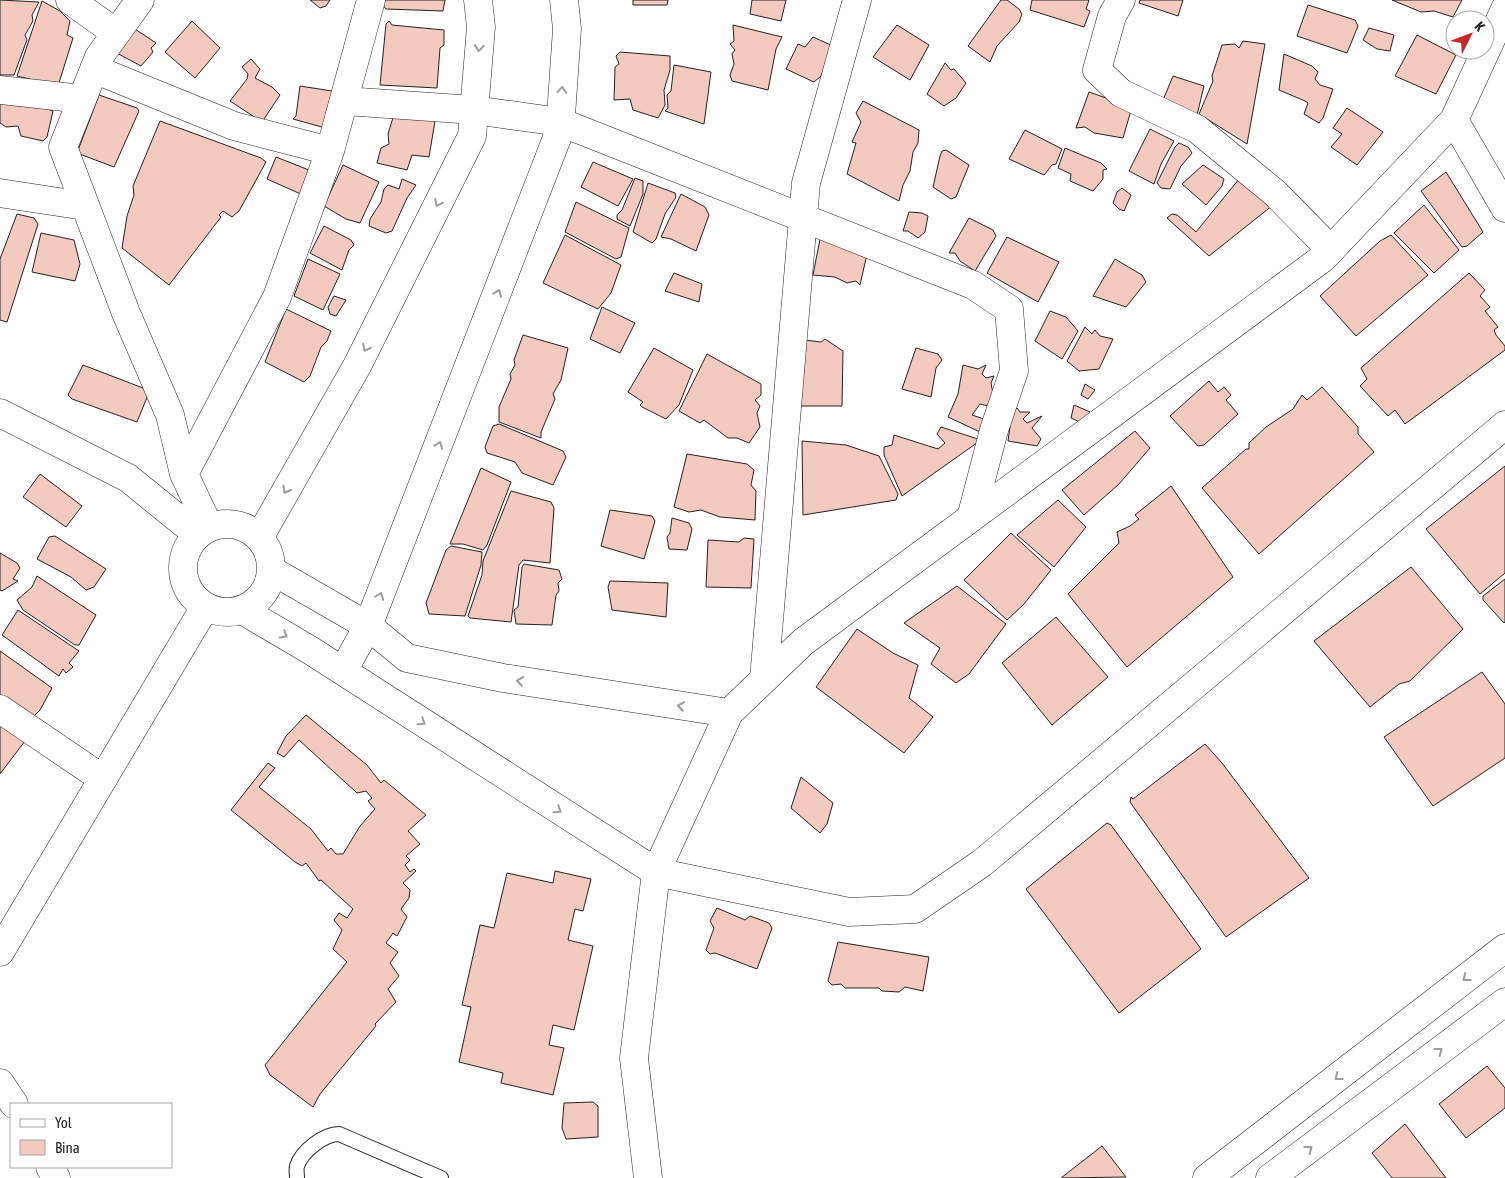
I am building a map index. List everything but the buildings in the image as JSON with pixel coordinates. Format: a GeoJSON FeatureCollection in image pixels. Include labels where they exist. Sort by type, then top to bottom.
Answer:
{"type":"FeatureCollection","features":[{"type":"Feature","properties":{"kind":"main road"},"geometry":{"type":"LineString","coordinates":[[70,0],[116,33]]}},
{"type":"Feature","properties":{"kind":"main road"},"geometry":{"type":"LineString","coordinates":[[140,0],[99,58],[64,147],[126,313],[170,415],[184,474],[203,531]]}},
{"type":"Feature","properties":{"kind":"main road"},"geometry":{"type":"LineString","coordinates":[[184,474],[277,297],[330,151],[371,0]]}},
{"type":"Feature","properties":{"kind":"main road"},"geometry":{"type":"LineString","coordinates":[[259,538],[357,366],[472,136],[481,28],[478,0]]}},
{"type":"Feature","properties":{"kind":"main road"},"geometry":{"type":"LineString","coordinates":[[343,671],[368,626],[560,130],[567,29],[564,0]]}},
{"type":"Feature","properties":{"kind":"main road"},"geometry":{"type":"LineString","coordinates":[[764,678],[806,183],[857,0]]}},
{"type":"Feature","properties":{"kind":"main road"},"geometry":{"type":"LineString","coordinates":[[1121,0],[1112,16],[1098,70],[1121,93],[1197,129],[1275,192],[1331,250]]}},
{"type":"Feature","properties":{"kind":"main road"},"geometry":{"type":"LineString","coordinates":[[648,1178],[634,1058],[656,872],[729,713],[803,642],[1323,258],[1454,120],[1505,9]]}},
{"type":"Feature","properties":{"kind":"main road"},"geometry":{"type":"LineString","coordinates":[[94,69],[234,126],[330,151]]}},
{"type":"Feature","properties":{"kind":"main road"},"geometry":{"type":"LineString","coordinates":[[0,90],[82,99]]}},
{"type":"Feature","properties":{"kind":"main road"},"geometry":{"type":"LineString","coordinates":[[345,101],[474,110],[560,122],[974,285],[1009,309],[1014,371],[994,430],[971,518]]}},
{"type":"Feature","properties":{"kind":"main road"},"geometry":{"type":"LineString","coordinates":[[1454,120],[1505,208]]}},
{"type":"Feature","properties":{"kind":"main road"},"geometry":{"type":"LineString","coordinates":[[0,193],[86,206]]}},
{"type":"Feature","properties":{"kind":"main road"},"geometry":{"type":"LineString","coordinates":[[0,413],[128,478],[203,531]]}},
{"type":"Feature","properties":{"kind":"main road"},"geometry":{"type":"LineString","coordinates":[[242,610],[343,671],[656,872],[848,912],[915,909],[982,863],[1505,426]]}},
{"type":"Feature","properties":{"kind":"main road"},"geometry":{"type":"LineString","coordinates":[[222,524],[236,524],[249,529],[259,538],[266,547],[272,570],[269,583],[263,595],[254,604],[230,613],[217,612],[205,607],[194,598],[186,586],[182,572],[183,558],[188,545],[203,531],[222,524]]}},
{"type":"Feature","properties":{"kind":"main road"},"geometry":{"type":"LineString","coordinates":[[272,570],[368,626],[407,658],[503,678],[729,713]]}},
{"type":"Feature","properties":{"kind":"main road"},"geometry":{"type":"LineString","coordinates":[[0,952],[205,607]]}},
{"type":"Feature","properties":{"kind":"main road"},"geometry":{"type":"LineString","coordinates":[[0,709],[103,779]]}},
{"type":"Feature","properties":{"kind":"main road"},"geometry":{"type":"LineString","coordinates":[[1206,1178],[1505,948]]}},
{"type":"Feature","properties":{"kind":"main road"},"geometry":{"type":"LineString","coordinates":[[1270,1178],[1505,1002]]}},
{"type":"Feature","properties":{"kind":"main road"},"geometry":{"type":"LineString","coordinates":[[0,1083],[13,1103]]}},
{"type":"Feature","properties":{"kind":"lane"},"geometry":{"type":"LineString","coordinates":[[296,1178],[298,1165],[311,1148],[329,1134],[339,1134],[441,1178]]}}]}
